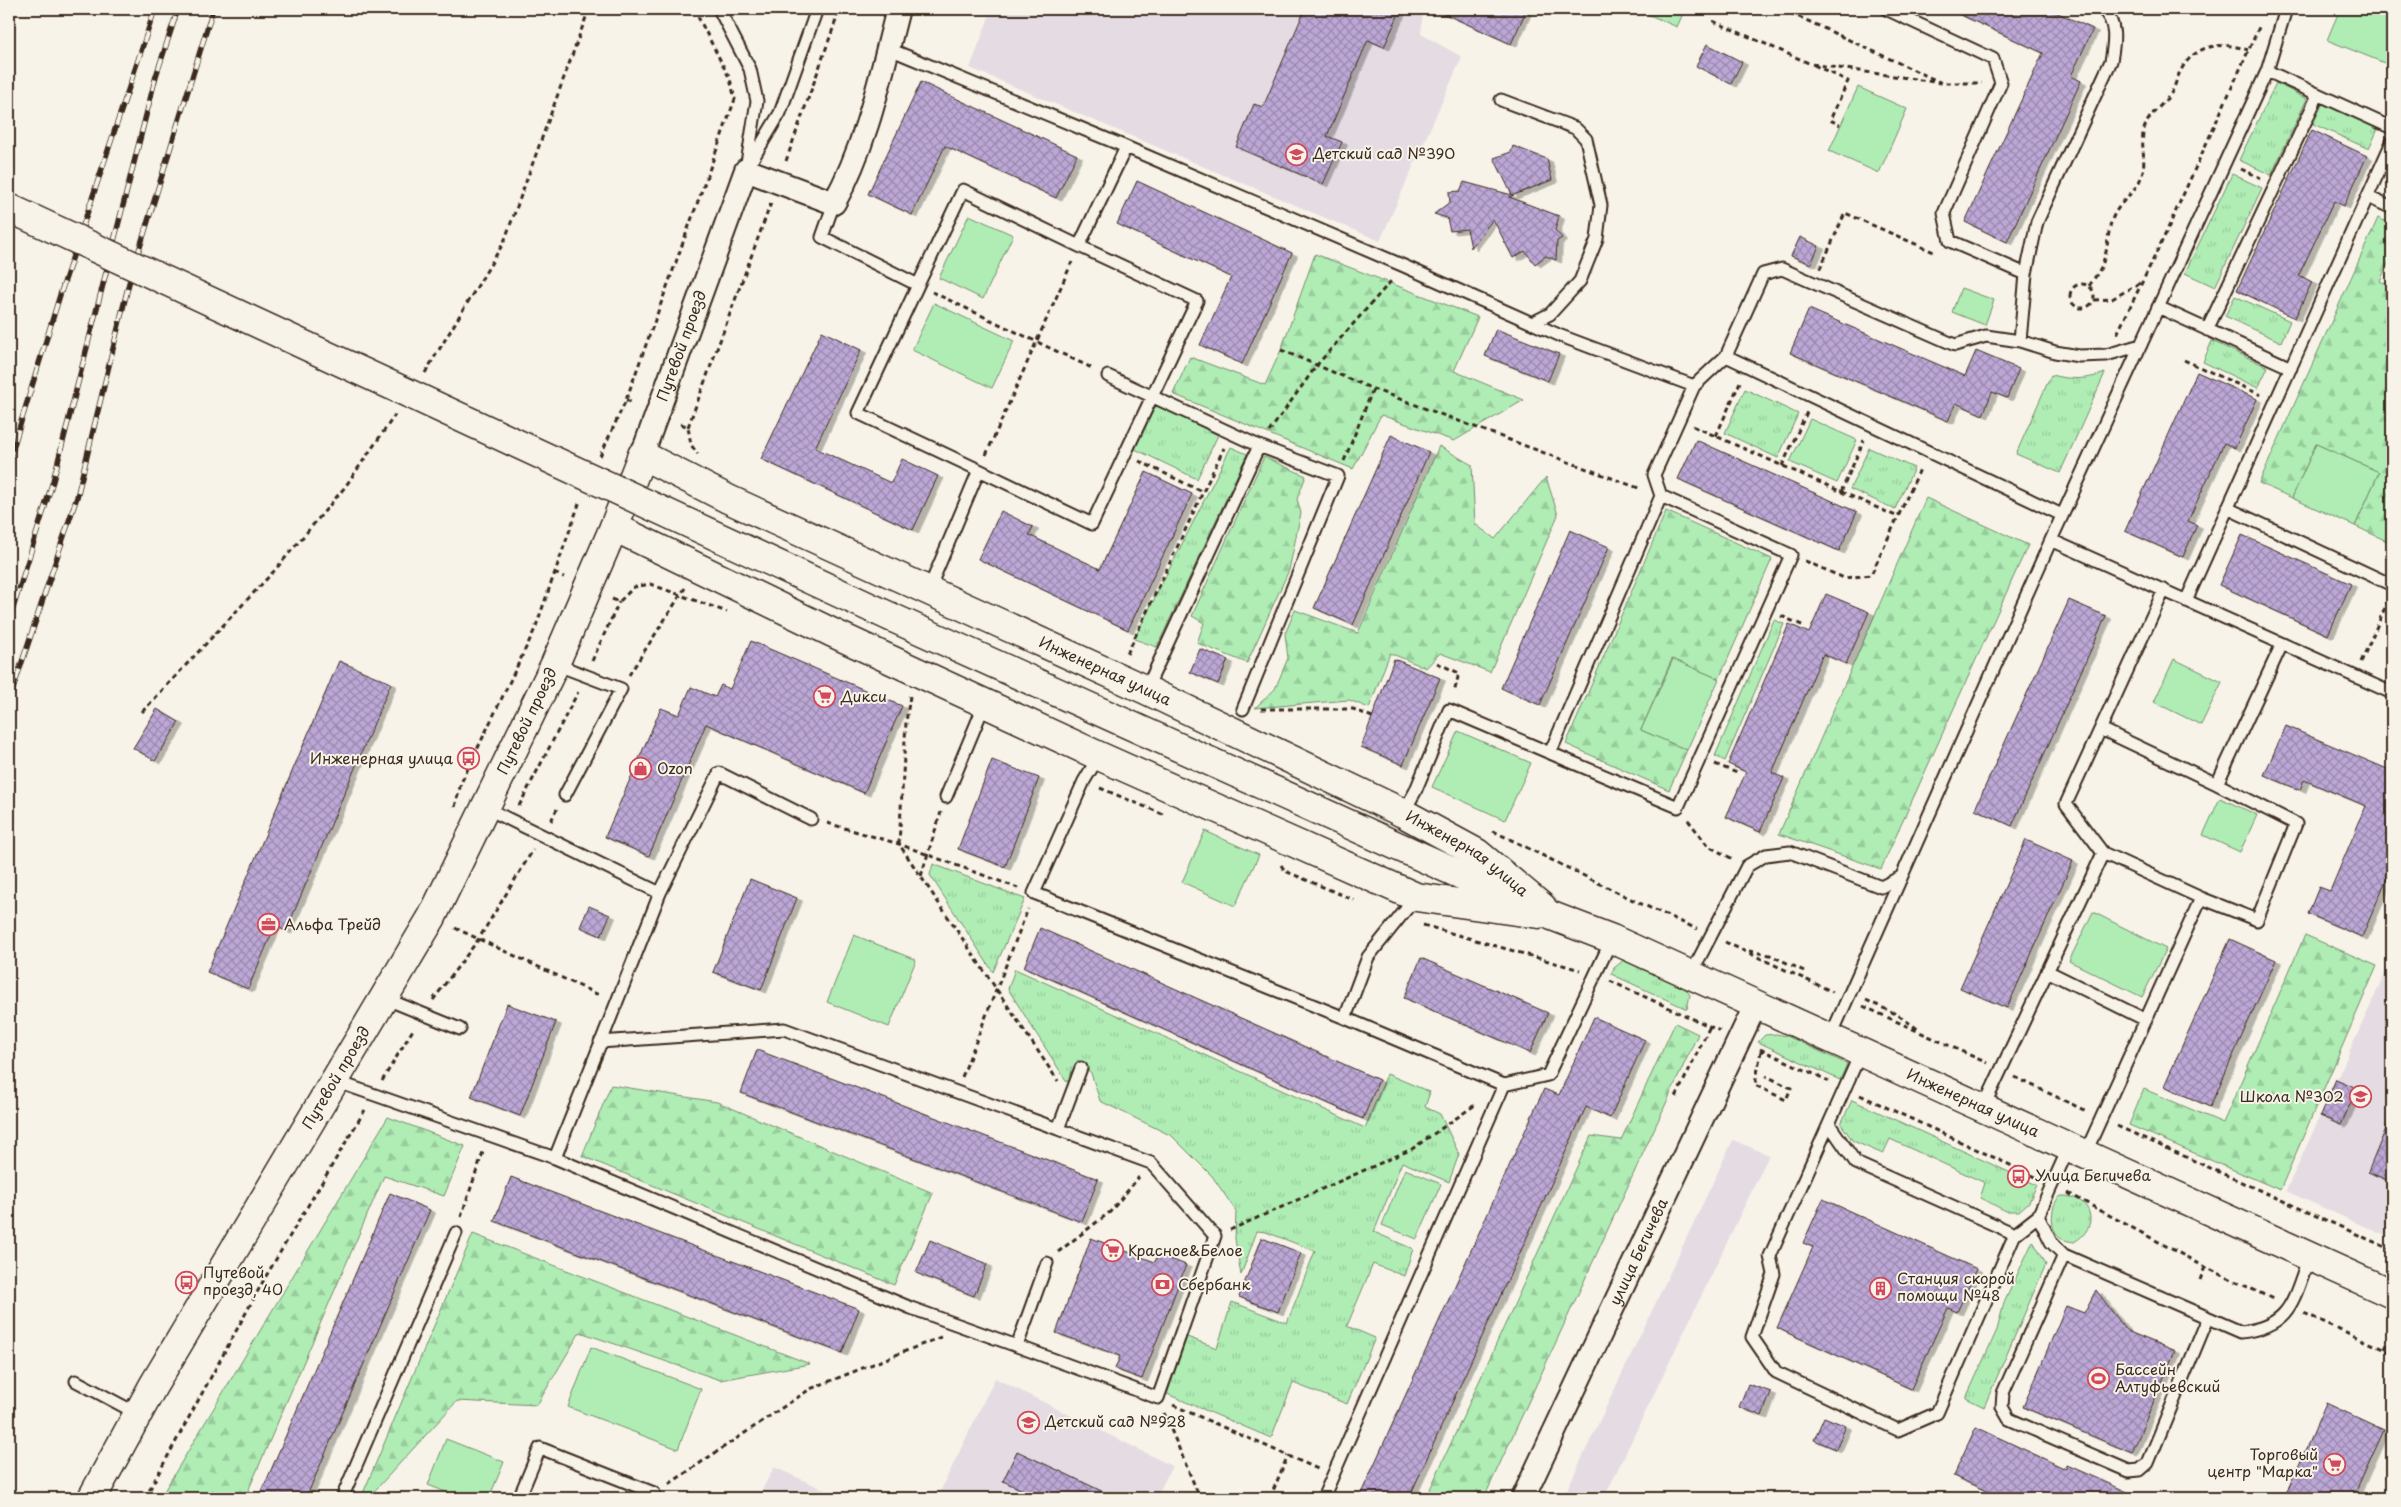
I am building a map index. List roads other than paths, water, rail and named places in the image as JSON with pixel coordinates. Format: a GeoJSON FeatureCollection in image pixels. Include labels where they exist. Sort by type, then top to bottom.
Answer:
{"type":"FeatureCollection","features":[{"type":"Feature","properties":{"kind":"street"},"geometry":{"type":"LineString","coordinates":[[746,170],[834,203],[846,181],[865,128],[898,9]]}},
{"type":"Feature","properties":{"kind":"street","name":"Путевой проезд"},"geometry":{"type":"LineString","coordinates":[[92,1498],[138,1414],[432,917],[486,808],[555,664],[614,528],[746,170]]}},
{"type":"Feature","properties":{"kind":"street"},"geometry":{"type":"LineString","coordinates":[[9,208],[893,618],[1552,916]]}},
{"type":"Feature","properties":{"kind":"street","name":"Инженерная улица"},"geometry":{"type":"LineString","coordinates":[[642,455],[728,499],[928,589],[1151,679],[1477,853],[1552,916]]}},
{"type":"Feature","properties":{"kind":"street","name":"Инженерная улица"},"geometry":{"type":"LineString","coordinates":[[614,528],[833,633],[1099,756],[1416,897],[1552,916],[1612,938],[2392,1294]]}},
{"type":"Feature","properties":{"kind":"street","name":"улица Бегичева"},"geometry":{"type":"LineString","coordinates":[[1523,1498],[1756,1004]]}},
{"type":"Feature","properties":{"kind":"lane"},"geometry":{"type":"LineString","coordinates":[[719,9],[750,69],[757,101],[746,170]]}},
{"type":"Feature","properties":{"kind":"lane"},"geometry":{"type":"LineString","coordinates":[[746,170],[780,113],[817,9]]}},
{"type":"Feature","properties":{"kind":"lane"},"geometry":{"type":"LineString","coordinates":[[1886,9],[1993,60],[2002,82],[1944,213],[1950,240],[2026,274]]}},
{"type":"Feature","properties":{"kind":"lane"},"geometry":{"type":"LineString","coordinates":[[2020,341],[2026,274],[2038,222],[2111,61],[2115,33],[2106,12],[2102,9]]}},
{"type":"Feature","properties":{"kind":"lane"},"geometry":{"type":"LineString","coordinates":[[1830,1038],[2062,515],[2267,72],[2286,9]]}},
{"type":"Feature","properties":{"kind":"lane"},"geometry":{"type":"LineString","coordinates":[[888,48],[1126,147],[1404,266],[1561,336],[1694,386]]}},
{"type":"Feature","properties":{"kind":"lane"},"geometry":{"type":"LineString","coordinates":[[2267,72],[2392,128]]}},
{"type":"Feature","properties":{"kind":"lane"},"geometry":{"type":"LineString","coordinates":[[2207,330],[2318,95]]}},
{"type":"Feature","properties":{"kind":"lane"},"geometry":{"type":"LineString","coordinates":[[1500,100],[1575,128],[1586,139],[1601,205],[1597,239],[1580,281],[1550,314],[1532,323]]}},
{"type":"Feature","properties":{"kind":"lane"},"geometry":{"type":"LineString","coordinates":[[2186,601],[2392,142]]}},
{"type":"Feature","properties":{"kind":"lane"},"geometry":{"type":"LineString","coordinates":[[1079,246],[1126,147]]}},
{"type":"Feature","properties":{"kind":"lane"},"geometry":{"type":"LineString","coordinates":[[963,190],[1079,246],[1197,301],[1092,524],[858,413],[963,190]]}},
{"type":"Feature","properties":{"kind":"lane"},"geometry":{"type":"LineString","coordinates":[[2368,197],[2392,208]]}},
{"type":"Feature","properties":{"kind":"lane"},"geometry":{"type":"LineString","coordinates":[[834,203],[822,238],[918,285]]}},
{"type":"Feature","properties":{"kind":"lane"},"geometry":{"type":"LineString","coordinates":[[1550,753],[1661,496],[1654,475],[1678,420],[1694,386],[1726,356],[1763,274],[1782,269],[1955,345],[1986,336],[2020,341],[2055,352],[2079,356],[2106,355],[2141,345]]}},
{"type":"Feature","properties":{"kind":"lane"},"geometry":{"type":"LineString","coordinates":[[2158,307],[2291,368]]}},
{"type":"Feature","properties":{"kind":"lane"},"geometry":{"type":"LineString","coordinates":[[1726,356],[2062,515]]}},
{"type":"Feature","properties":{"kind":"lane"},"geometry":{"type":"LineString","coordinates":[[1108,376],[1259,446],[1338,476],[1243,709]]}},
{"type":"Feature","properties":{"kind":"lane"},"geometry":{"type":"LineString","coordinates":[[1151,679],[1259,446]]}},
{"type":"Feature","properties":{"kind":"lane"},"geometry":{"type":"LineString","coordinates":[[928,589],[980,470]]}},
{"type":"Feature","properties":{"kind":"lane"},"geometry":{"type":"LineString","coordinates":[[1403,813],[1415,792],[1450,711],[1678,807],[1791,555],[1661,496]]}},
{"type":"Feature","properties":{"kind":"lane"},"geometry":{"type":"LineString","coordinates":[[2227,508],[2392,585]]}},
{"type":"Feature","properties":{"kind":"lane"},"geometry":{"type":"LineString","coordinates":[[2051,540],[2392,693]]}},
{"type":"Feature","properties":{"kind":"lane"},"geometry":{"type":"LineString","coordinates":[[2101,729],[2296,824],[2257,920],[2201,898],[2103,853],[2066,804],[2164,590]]}},
{"type":"Feature","properties":{"kind":"lane"},"geometry":{"type":"LineString","coordinates":[[2217,784],[2282,644]]}},
{"type":"Feature","properties":{"kind":"lane"},"geometry":{"type":"LineString","coordinates":[[555,664],[621,689],[565,795]]}},
{"type":"Feature","properties":{"kind":"lane"},"geometry":{"type":"LineString","coordinates":[[946,797],[985,703]]}},
{"type":"Feature","properties":{"kind":"lane"},"geometry":{"type":"LineString","coordinates":[[1099,756],[1084,781],[1034,894],[1345,1018],[1504,1085],[1548,1075],[1612,938]]}},
{"type":"Feature","properties":{"kind":"lane"},"geometry":{"type":"LineString","coordinates":[[555,1158],[660,893],[719,773],[811,819]]}},
{"type":"Feature","properties":{"kind":"lane"},"geometry":{"type":"LineString","coordinates":[[486,808],[543,834],[660,893]]}},
{"type":"Feature","properties":{"kind":"lane"},"geometry":{"type":"LineString","coordinates":[[1691,974],[1747,866],[1766,855],[1790,852],[1880,888],[1901,877]]}},
{"type":"Feature","properties":{"kind":"lane"},"geometry":{"type":"LineString","coordinates":[[1982,1108],[2103,853]]}},
{"type":"Feature","properties":{"kind":"lane"},"geometry":{"type":"LineString","coordinates":[[1345,1018],[1368,957],[1416,897]]}},
{"type":"Feature","properties":{"kind":"lane"},"geometry":{"type":"LineString","coordinates":[[1861,1052],[1770,1256],[1774,1274],[1752,1337],[1776,1372],[1898,1430],[1937,1414],[2015,1234],[2038,1216],[2052,1185],[2101,1119],[2201,898]]}},
{"type":"Feature","properties":{"kind":"lane"},"geometry":{"type":"LineString","coordinates":[[2047,971],[2146,1020]]}},
{"type":"Feature","properties":{"kind":"lane"},"geometry":{"type":"LineString","coordinates":[[384,998],[460,1029]]}},
{"type":"Feature","properties":{"kind":"lane"},"geometry":{"type":"LineString","coordinates":[[334,1080],[555,1158],[911,1308],[1158,1398],[1216,1236],[1151,1163],[784,1029],[600,1042]]}},
{"type":"Feature","properties":{"kind":"lane"},"geometry":{"type":"LineString","coordinates":[[1058,1129],[1081,1068]]}},
{"type":"Feature","properties":{"kind":"lane"},"geometry":{"type":"LineString","coordinates":[[1323,1498],[1504,1085]]}},
{"type":"Feature","properties":{"kind":"lane"},"geometry":{"type":"LineString","coordinates":[[1829,1124],[1856,1163],[2015,1234]]}},
{"type":"Feature","properties":{"kind":"lane"},"geometry":{"type":"LineString","coordinates":[[2038,1216],[2051,1242],[2064,1255],[2241,1332],[2263,1330],[2277,1320],[2289,1307],[2309,1257]]}},
{"type":"Feature","properties":{"kind":"lane"},"geometry":{"type":"LineString","coordinates":[[342,1498],[456,1233]]}},
{"type":"Feature","properties":{"kind":"lane"},"geometry":{"type":"LineString","coordinates":[[2064,1255],[2003,1393],[2002,1407],[2009,1419],[2128,1471],[2140,1470],[2148,1463],[2208,1318]]}},
{"type":"Feature","properties":{"kind":"lane"},"geometry":{"type":"LineString","coordinates":[[1017,1346],[1047,1263]]}},
{"type":"Feature","properties":{"kind":"lane"},"geometry":{"type":"LineString","coordinates":[[76,1381],[138,1414]]}},
{"type":"Feature","properties":{"kind":"lane"},"geometry":{"type":"LineString","coordinates":[[519,1498],[540,1448],[653,1496]]}},
{"type":"Feature","properties":{"kind":"railway"},"geometry":{"type":"LineString","coordinates":[[9,461],[60,295],[155,9]]}},
{"type":"Feature","properties":{"kind":"railway"},"geometry":{"type":"LineString","coordinates":[[9,621],[53,481],[156,76],[178,9]]}},
{"type":"Feature","properties":{"kind":"railway"},"geometry":{"type":"LineString","coordinates":[[9,701],[77,497],[129,283],[213,9]]}},
{"type":"Feature","properties":{"kind":"place","name":"Детский сад №390"},"geometry":{"type":"Point","coordinates":[1297,154]}},
{"type":"Feature","properties":{"kind":"place","name":"Дикси"},"geometry":{"type":"Point","coordinates":[825,697]}},
{"type":"Feature","properties":{"kind":"place","name":"Инженерная улица"},"geometry":{"type":"Point","coordinates":[469,759]}},
{"type":"Feature","properties":{"kind":"place","name":"Ozon"},"geometry":{"type":"Point","coordinates":[641,769]}},
{"type":"Feature","properties":{"kind":"place","name":"Альфа Трейд"},"geometry":{"type":"Point","coordinates":[268,925]}},
{"type":"Feature","properties":{"kind":"place","name":"Школа №302"},"geometry":{"type":"Point","coordinates":[2360,1097]}},
{"type":"Feature","properties":{"kind":"place","name":"Улица Бегичева"},"geometry":{"type":"Point","coordinates":[2019,1176]}},
{"type":"Feature","properties":{"kind":"place","name":"Красное&Белое"},"geometry":{"type":"Point","coordinates":[1112,1251]}},
{"type":"Feature","properties":{"kind":"place","name":"Путевой проезд, 40"},"geometry":{"type":"Point","coordinates":[187,1282]}},
{"type":"Feature","properties":{"kind":"place","name":"Сбербанк"},"geometry":{"type":"Point","coordinates":[1162,1285]}},
{"type":"Feature","properties":{"kind":"place","name":"Станция скорой помощи №48"},"geometry":{"type":"Point","coordinates":[1881,1288]}},
{"type":"Feature","properties":{"kind":"place","name":"Бассейн Алтуфьевский"},"geometry":{"type":"Point","coordinates":[2099,1379]}},
{"type":"Feature","properties":{"kind":"place","name":"Детский сад №928"},"geometry":{"type":"Point","coordinates":[1029,1422]}},
{"type":"Feature","properties":{"kind":"place","name":"Торговый центр \"Марка\""},"geometry":{"type":"Point","coordinates":[2334,1464]}}]}
